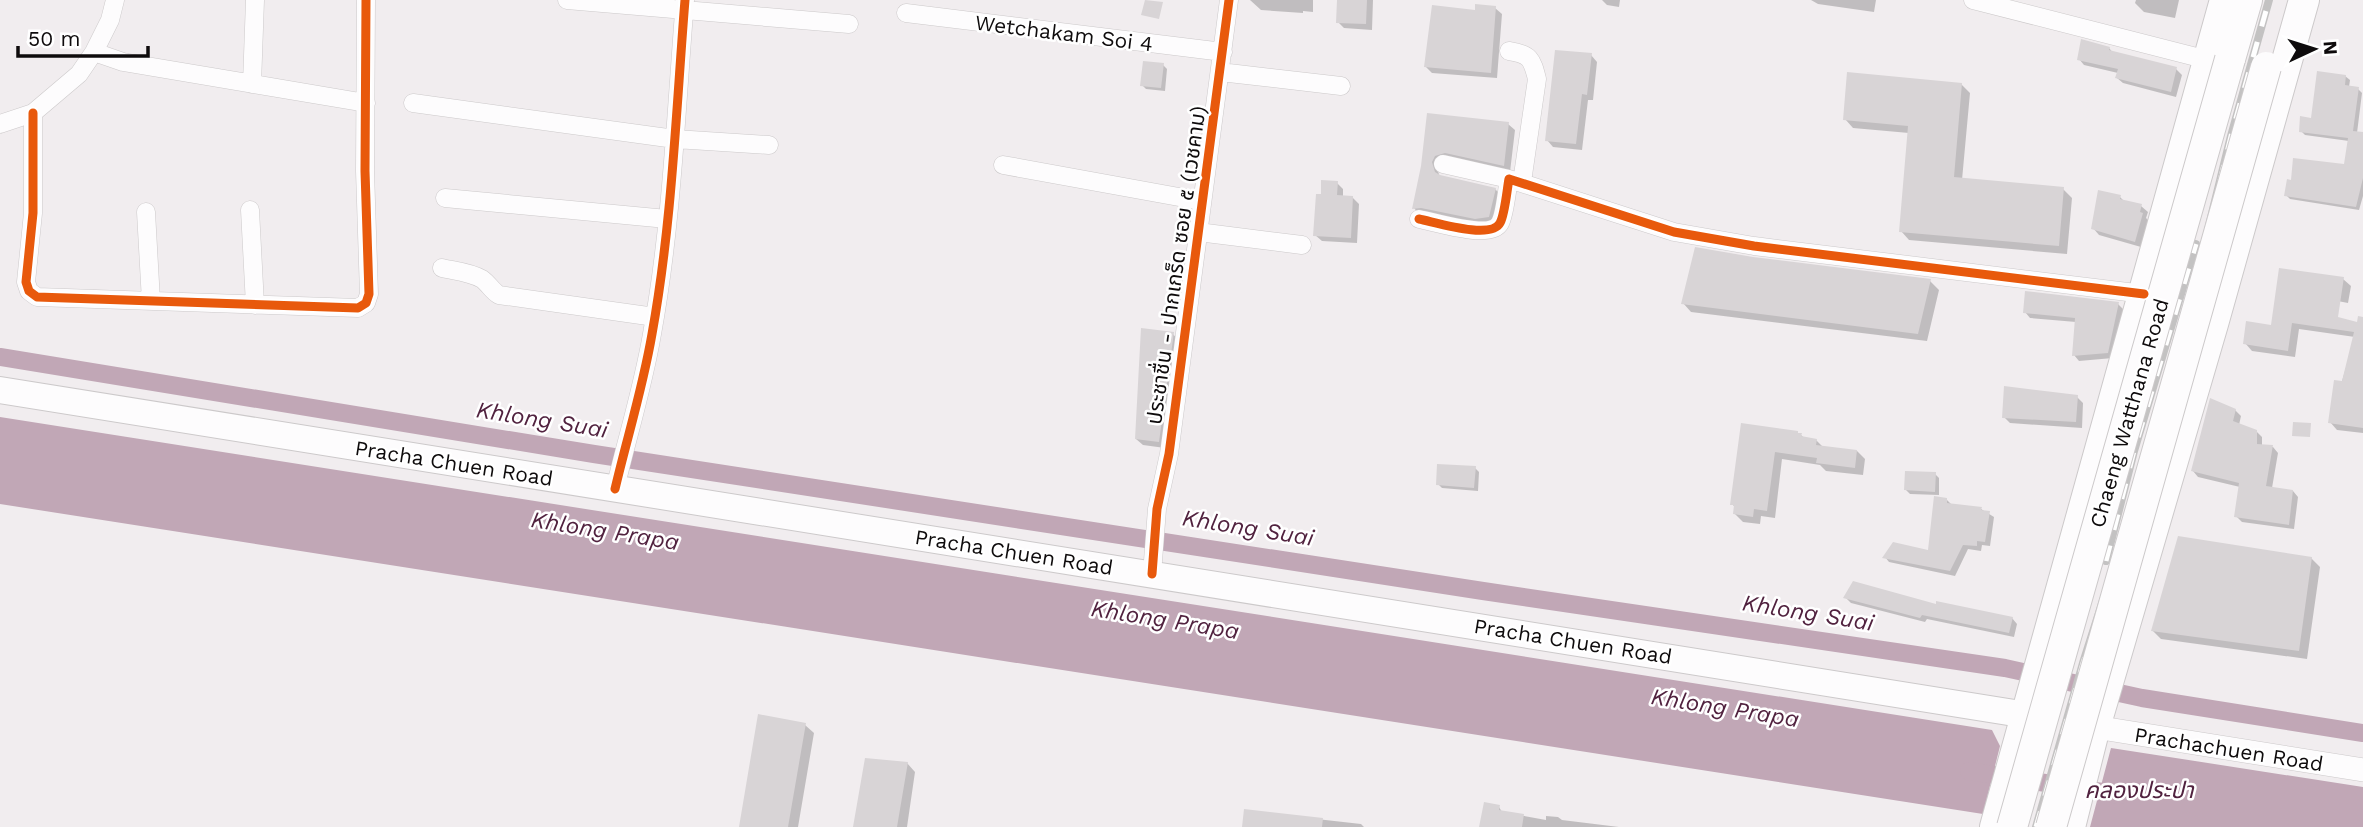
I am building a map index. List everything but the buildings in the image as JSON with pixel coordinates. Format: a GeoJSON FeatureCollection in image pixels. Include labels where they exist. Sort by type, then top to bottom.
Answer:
{"type":"FeatureCollection","features":[{"type":"Feature","properties":{"kind":"main road","name":"Chaeng Watthana Road"},"geometry":{"type":"LineString","coordinates":[[2012,827],[2219,59],[2225,0]]}},
{"type":"Feature","properties":{"kind":"main road","name":"Chaeng Watthana Road"},"geometry":{"type":"LineString","coordinates":[[1995,827],[2161,230],[2219,59],[2247,0]]}},
{"type":"Feature","properties":{"kind":"main road","name":"Chaeng Watthana Road"},"geometry":{"type":"LineString","coordinates":[[2051,827],[2284,0]]}},
{"type":"Feature","properties":{"kind":"main road"},"geometry":{"type":"LineString","coordinates":[[2070,827],[2103,700],[2304,0]]}},
{"type":"Feature","properties":{"kind":"main road"},"geometry":{"type":"LineString","coordinates":[[2161,230],[2167,256],[2179,267],[2200,273],[2218,269],[2232,255]]}},
{"type":"Feature","properties":{"kind":"main road"},"geometry":{"type":"LineString","coordinates":[[2142,300],[2157,288],[2176,280],[2196,286],[2208,302],[2213,324]]}},
{"type":"Feature","properties":{"kind":"main road","name":"Pracha Chuen Road"},"geometry":{"type":"LineString","coordinates":[[0,390],[1153,568],[2034,689]]}},
{"type":"Feature","properties":{"kind":"main road"},"geometry":{"type":"LineString","coordinates":[[2094,475],[2163,495]]}},
{"type":"Feature","properties":{"kind":"street"},"geometry":{"type":"LineString","coordinates":[[0,124],[33,113],[79,74],[110,20],[115,0]]}},
{"type":"Feature","properties":{"kind":"street"},"geometry":{"type":"LineString","coordinates":[[252,84],[255,0]]}},
{"type":"Feature","properties":{"kind":"street"},"geometry":{"type":"LineString","coordinates":[[33,113],[33,213],[26,282],[29,291],[37,296],[358,308],[366,303],[369,294],[366,0]]}},
{"type":"Feature","properties":{"kind":"street"},"geometry":{"type":"LineString","coordinates":[[567,0],[685,6],[849,24]]}},
{"type":"Feature","properties":{"kind":"street","name":"ประชาชื่น - ปากเกร็ด ซอย ๕ (เวชคาม)"},"geometry":{"type":"LineString","coordinates":[[1153,568],[1157,509],[1170,440],[1229,0]]}},
{"type":"Feature","properties":{"kind":"street"},"geometry":{"type":"LineString","coordinates":[[1973,0],[2219,59]]}},
{"type":"Feature","properties":{"kind":"street"},"geometry":{"type":"LineString","coordinates":[[616,484],[629,441],[655,317],[676,139],[685,6]]}},
{"type":"Feature","properties":{"kind":"street","name":"Wetchakam Soi 4"},"geometry":{"type":"LineString","coordinates":[[906,13],[1223,52]]}},
{"type":"Feature","properties":{"kind":"street"},"geometry":{"type":"LineString","coordinates":[[1419,219],[1475,230],[1494,229],[1501,223],[1515,180],[1537,79],[1533,63],[1524,53],[1508,51]]}},
{"type":"Feature","properties":{"kind":"street"},"geometry":{"type":"LineString","coordinates":[[94,52],[123,62],[366,103]]}},
{"type":"Feature","properties":{"kind":"street"},"geometry":{"type":"LineString","coordinates":[[1220,72],[1341,86]]}},
{"type":"Feature","properties":{"kind":"street"},"geometry":{"type":"LineString","coordinates":[[413,103],[676,139],[769,145]]}},
{"type":"Feature","properties":{"kind":"street"},"geometry":{"type":"LineString","coordinates":[[1443,164],[1515,180],[1674,232],[1754,246],[2142,300]]}},
{"type":"Feature","properties":{"kind":"street"},"geometry":{"type":"LineString","coordinates":[[1003,165],[1201,201]]}},
{"type":"Feature","properties":{"kind":"street"},"geometry":{"type":"LineString","coordinates":[[446,198],[667,219]]}},
{"type":"Feature","properties":{"kind":"street"},"geometry":{"type":"LineString","coordinates":[[250,210],[255,305]]}},
{"type":"Feature","properties":{"kind":"street"},"geometry":{"type":"LineString","coordinates":[[146,212],[150,301]]}},
{"type":"Feature","properties":{"kind":"street"},"geometry":{"type":"LineString","coordinates":[[1198,232],[1302,245]]}},
{"type":"Feature","properties":{"kind":"street"},"geometry":{"type":"LineString","coordinates":[[442,268],[472,274],[486,281],[491,291],[499,295],[655,317]]}},
{"type":"Feature","properties":{"kind":"street","name":"Prachachuen Road"},"geometry":{"type":"LineString","coordinates":[[2103,700],[2363,770]]}},
{"type":"Feature","properties":{"kind":"water"},"geometry":{"type":"Polygon","coordinates":[[[0,417],[1992,730],[2000,746],[1983,814],[0,504],[0,417]]]}},
{"type":"Feature","properties":{"kind":"water","name":"คลองประปา"},"geometry":{"type":"Polygon","coordinates":[[[2111,748],[2363,787],[2363,827],[2090,827],[2111,748]]]}},
{"type":"Feature","properties":{"kind":"waterway","name":"Khlong Suai"},"geometry":{"type":"LineString","coordinates":[[0,357],[594,454],[1483,591],[2005,668],[2142,698],[2363,733]]}},
{"type":"Feature","properties":{"kind":"waterway","name":"Khlong Prapa"},"geometry":{"type":"LineString","coordinates":[[1969,771],[2121,795]]}},
{"type":"Feature","properties":{"kind":"railway"},"geometry":{"type":"LineString","coordinates":[[2036,827],[2178,352],[2231,136],[2269,0]]}},
{"type":"Feature","properties":{"kind":"railway"},"geometry":{"type":"LineString","coordinates":[[2106,561],[2134,451],[2196,244]]}},
{"type":"Feature","properties":{"kind":"cycle path"},"geometry":{"type":"LineString","coordinates":[[33,113],[33,213],[26,282],[29,291],[37,297],[358,308],[366,303],[369,294],[365,171],[366,0]]}},
{"type":"Feature","properties":{"kind":"cycle path"},"geometry":{"type":"LineString","coordinates":[[615,489],[644,373],[659,293],[673,167],[685,0]]}},
{"type":"Feature","properties":{"kind":"cycle path"},"geometry":{"type":"LineString","coordinates":[[1152,574],[1157,509],[1169,454],[1229,0]]}},
{"type":"Feature","properties":{"kind":"cycle path"},"geometry":{"type":"LineString","coordinates":[[1419,219],[1475,230],[1495,228],[1502,219],[1509,179],[1674,232],[1754,246],[2144,294]]}}]}
